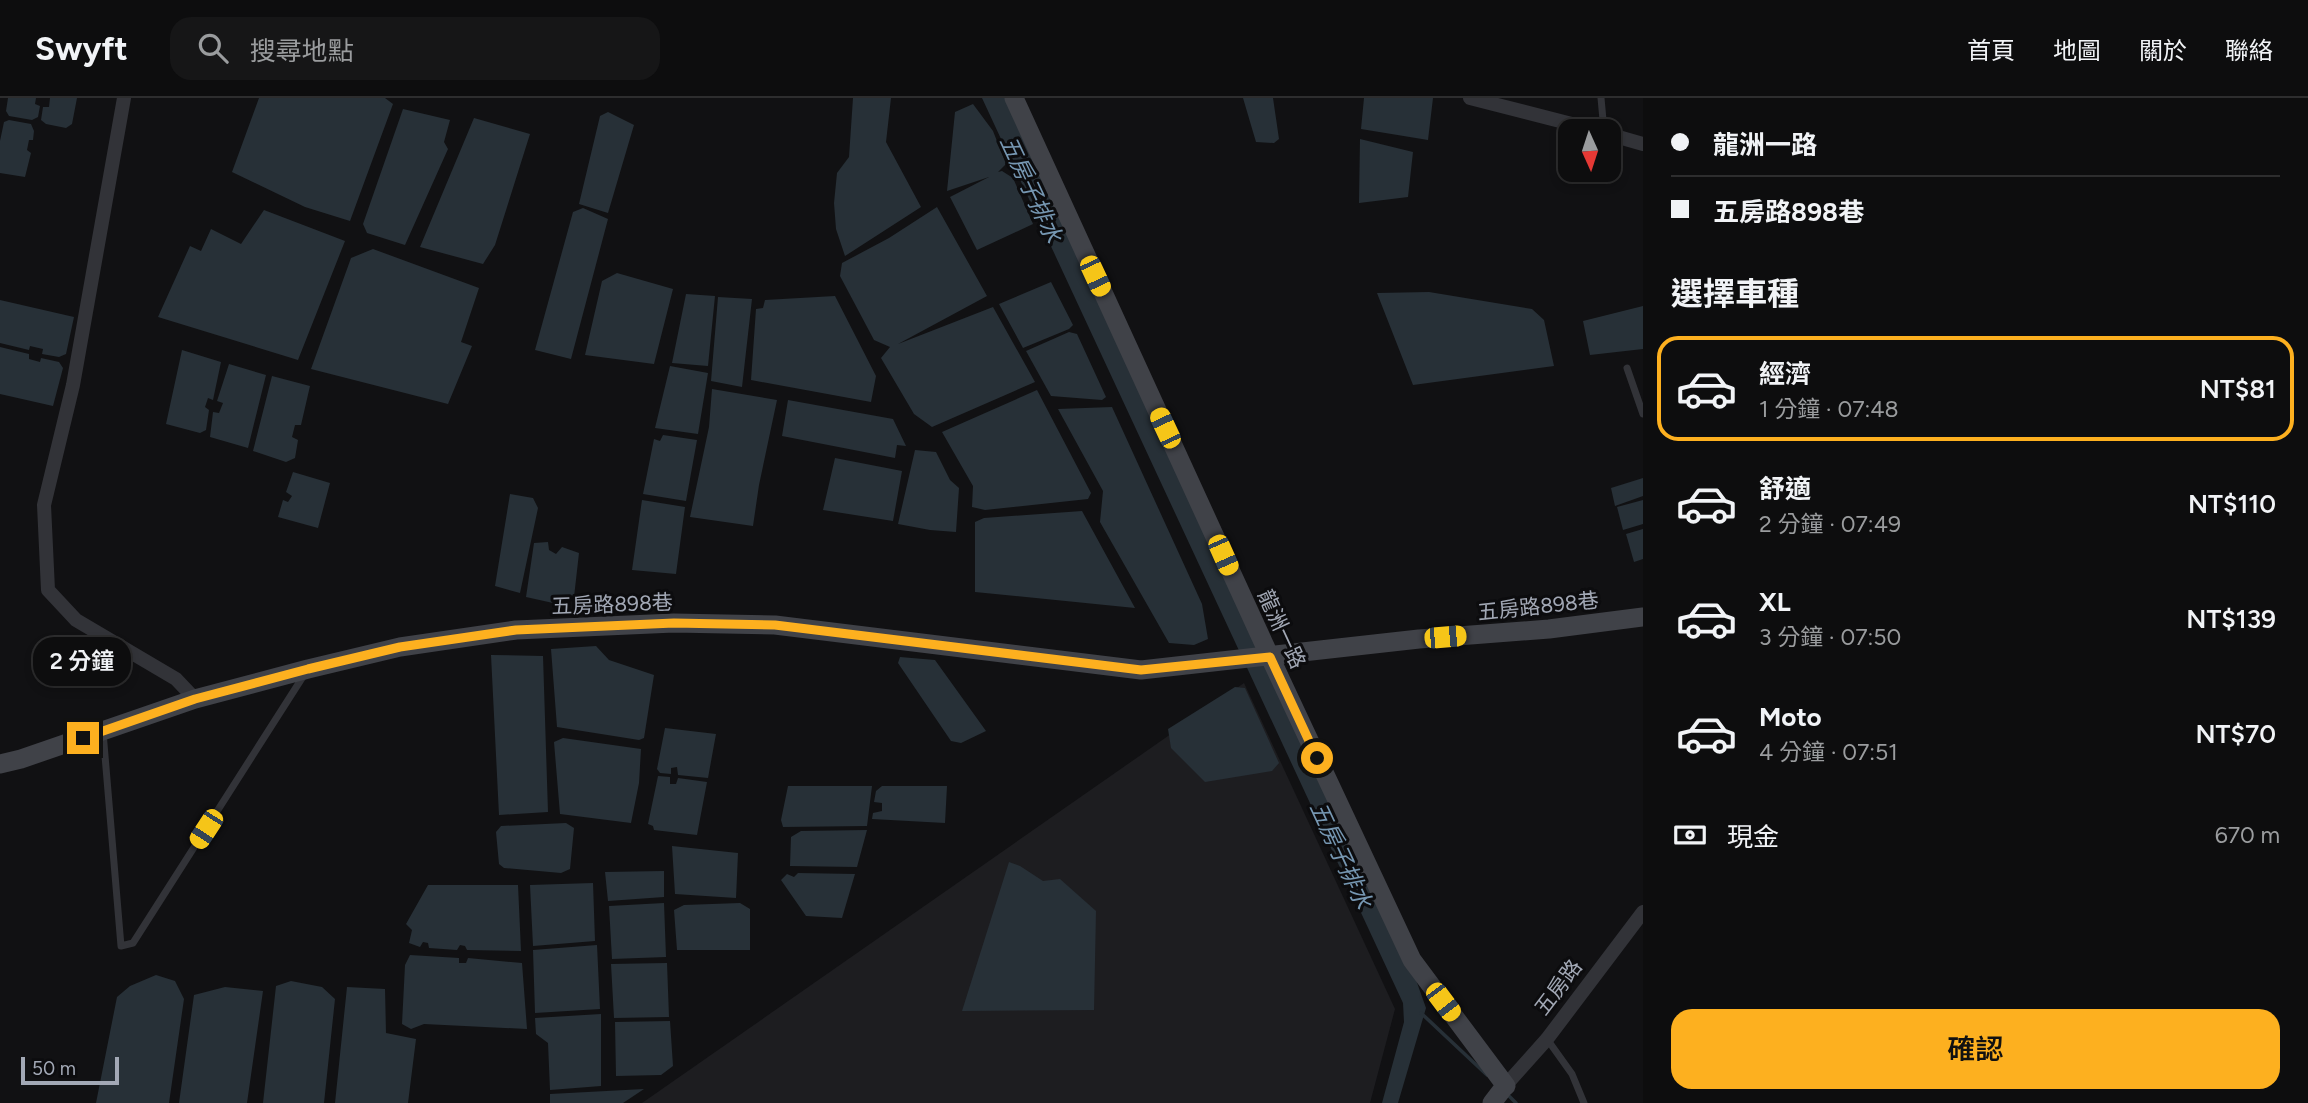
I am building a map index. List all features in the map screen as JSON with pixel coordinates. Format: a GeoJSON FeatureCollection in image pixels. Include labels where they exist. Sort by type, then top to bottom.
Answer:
{"type":"FeatureCollection","features":[{"type":"Feature","properties":{"kind":"street"},"geometry":{"type":"LineString","coordinates":[[124,98],[73,385],[44,505],[48,590],[76,620],[176,679],[195,699]]}},
{"type":"Feature","properties":{"kind":"street","name":"龍洲一路"},"geometry":{"type":"LineString","coordinates":[[1014,98],[1412,960],[1500,1093]]}},
{"type":"Feature","properties":{"kind":"street"},"geometry":{"type":"LineString","coordinates":[[1469,98],[1558,120]]}},
{"type":"Feature","properties":{"kind":"street"},"geometry":{"type":"LineString","coordinates":[[1621,138],[1643,145]]}},
{"type":"Feature","properties":{"kind":"street","name":"五房路898巷"},"geometry":{"type":"LineString","coordinates":[[0,764],[195,699],[308,669],[400,647],[516,630],[674,623],[775,625],[1141,670],[1643,617]]}},
{"type":"Feature","properties":{"kind":"street","name":"五房路"},"geometry":{"type":"LineString","coordinates":[[1500,1093],[1547,1039],[1643,912]]}},
{"type":"Feature","properties":{"kind":"lane"},"geometry":{"type":"LineString","coordinates":[[1601,98],[1603,119]]}},
{"type":"Feature","properties":{"kind":"lane"},"geometry":{"type":"LineString","coordinates":[[1627,368],[1643,414]]}},
{"type":"Feature","properties":{"kind":"lane"},"geometry":{"type":"LineString","coordinates":[[103,730],[121,946],[133,943],[308,669]]}},
{"type":"Feature","properties":{"kind":"lane"},"geometry":{"type":"LineString","coordinates":[[1547,1039],[1572,1074],[1584,1103]]}},
{"type":"Feature","properties":{"kind":"shaded area"},"geometry":{"type":"Polygon","coordinates":[[[1244,683],[1395,1009],[1370,1103],[642,1103],[1244,683]]]}},
{"type":"Feature","properties":{"kind":"water"},"geometry":{"type":"Polygon","coordinates":[[[8,98],[36,98],[35,104],[40,106],[38,117],[32,120],[9,116],[6,111],[8,98]]]}},
{"type":"Feature","properties":{"kind":"water"},"geometry":{"type":"Polygon","coordinates":[[[50,98],[77,98],[72,124],[66,128],[46,124],[41,120],[43,107],[49,107],[50,98]]]}},
{"type":"Feature","properties":{"kind":"water"},"geometry":{"type":"Polygon","coordinates":[[[259,98],[385,98],[393,104],[350,221],[305,207],[232,172],[259,98]]]}},
{"type":"Feature","properties":{"kind":"water"},"geometry":{"type":"Polygon","coordinates":[[[853,98],[891,98],[886,142],[921,207],[845,256],[836,229],[834,203],[837,173],[849,157],[853,98]]]}},
{"type":"Feature","properties":{"kind":"water","name":"五房子排水"},"geometry":{"type":"Polygon","coordinates":[[[982,98],[1008,98],[1409,960],[1426,1008],[1398,1103],[1382,1103],[1404,1022],[1403,1003],[982,98]]]}},
{"type":"Feature","properties":{"kind":"water"},"geometry":{"type":"Polygon","coordinates":[[[1243,98],[1273,98],[1279,139],[1274,143],[1256,142],[1243,98]]]}},
{"type":"Feature","properties":{"kind":"water"},"geometry":{"type":"Polygon","coordinates":[[[1364,98],[1433,98],[1428,140],[1361,129],[1364,98]]]}},
{"type":"Feature","properties":{"kind":"water"},"geometry":{"type":"Polygon","coordinates":[[[973,104],[993,131],[1006,164],[998,172],[1002,171],[1013,178],[1033,224],[977,250],[950,197],[989,177],[947,191],[955,112],[973,104]]]}},
{"type":"Feature","properties":{"kind":"water"},"geometry":{"type":"Polygon","coordinates":[[[403,109],[450,120],[444,142],[448,149],[405,245],[367,233],[363,224],[403,109]]]}},
{"type":"Feature","properties":{"kind":"water"},"geometry":{"type":"Polygon","coordinates":[[[608,112],[634,125],[608,213],[579,204],[600,116],[608,112]]]}},
{"type":"Feature","properties":{"kind":"water"},"geometry":{"type":"Polygon","coordinates":[[[474,118],[530,134],[495,245],[483,264],[420,247],[474,118]]]}},
{"type":"Feature","properties":{"kind":"water"},"geometry":{"type":"Polygon","coordinates":[[[9,120],[31,124],[34,131],[33,140],[29,140],[27,150],[31,153],[25,177],[0,173],[0,141],[4,122],[9,120]]]}},
{"type":"Feature","properties":{"kind":"water"},"geometry":{"type":"Polygon","coordinates":[[[1360,139],[1413,152],[1408,197],[1359,203],[1360,139]]]}},
{"type":"Feature","properties":{"kind":"water"},"geometry":{"type":"Polygon","coordinates":[[[937,207],[987,296],[898,344],[993,307],[1035,382],[932,427],[914,414],[881,358],[890,347],[874,340],[840,276],[842,263],[889,238],[937,207]]]}},
{"type":"Feature","properties":{"kind":"water"},"geometry":{"type":"Polygon","coordinates":[[[583,208],[608,219],[571,359],[535,350],[573,212],[583,208]]]}},
{"type":"Feature","properties":{"kind":"water"},"geometry":{"type":"Polygon","coordinates":[[[264,210],[345,241],[298,360],[158,317],[190,246],[201,251],[211,229],[241,244],[264,210]]]}},
{"type":"Feature","properties":{"kind":"water"},"geometry":{"type":"Polygon","coordinates":[[[373,249],[479,288],[461,342],[472,346],[448,404],[311,369],[351,258],[373,249]]]}},
{"type":"Feature","properties":{"kind":"water"},"geometry":{"type":"Polygon","coordinates":[[[617,273],[673,289],[654,364],[585,355],[602,281],[617,273]]]}},
{"type":"Feature","properties":{"kind":"water"},"geometry":{"type":"Polygon","coordinates":[[[1051,282],[1073,325],[1023,348],[999,304],[1051,282]]]}},
{"type":"Feature","properties":{"kind":"water"},"geometry":{"type":"Polygon","coordinates":[[[1429,292],[1532,309],[1544,320],[1554,366],[1413,385],[1377,293],[1429,292]]]}},
{"type":"Feature","properties":{"kind":"water"},"geometry":{"type":"Polygon","coordinates":[[[686,294],[715,296],[708,366],[672,363],[686,294]]]}},
{"type":"Feature","properties":{"kind":"water"},"geometry":{"type":"Polygon","coordinates":[[[835,296],[876,376],[871,402],[751,380],[756,309],[763,308],[765,300],[835,296]]]}},
{"type":"Feature","properties":{"kind":"water"},"geometry":{"type":"Polygon","coordinates":[[[718,297],[752,299],[742,387],[711,381],[718,297]]]}},
{"type":"Feature","properties":{"kind":"water"},"geometry":{"type":"Polygon","coordinates":[[[0,300],[74,317],[66,354],[59,357],[42,354],[43,349],[30,346],[29,350],[0,343],[0,300]]]}},
{"type":"Feature","properties":{"kind":"water"},"geometry":{"type":"Polygon","coordinates":[[[1643,306],[1643,349],[1590,355],[1583,321],[1643,306]]]}},
{"type":"Feature","properties":{"kind":"water"},"geometry":{"type":"Polygon","coordinates":[[[1069,332],[1077,334],[1106,397],[1102,400],[1051,396],[1026,351],[1069,332]]]}},
{"type":"Feature","properties":{"kind":"water"},"geometry":{"type":"Polygon","coordinates":[[[0,347],[29,354],[29,359],[40,362],[41,358],[59,362],[63,368],[53,406],[0,394],[0,347]]]}},
{"type":"Feature","properties":{"kind":"water"},"geometry":{"type":"Polygon","coordinates":[[[182,350],[221,362],[213,400],[208,398],[205,407],[209,410],[206,430],[200,433],[166,424],[182,350]]]}},
{"type":"Feature","properties":{"kind":"water"},"geometry":{"type":"Polygon","coordinates":[[[229,364],[266,375],[248,448],[210,437],[213,412],[219,413],[223,403],[217,401],[229,364]]]}},
{"type":"Feature","properties":{"kind":"water"},"geometry":{"type":"Polygon","coordinates":[[[670,366],[708,373],[698,434],[655,428],[670,366]]]}},
{"type":"Feature","properties":{"kind":"water"},"geometry":{"type":"Polygon","coordinates":[[[272,376],[310,386],[301,425],[295,425],[292,437],[298,440],[295,458],[286,462],[253,451],[272,376]]]}},
{"type":"Feature","properties":{"kind":"water"},"geometry":{"type":"Polygon","coordinates":[[[712,389],[777,400],[753,526],[690,517],[709,427],[712,389]]]}},
{"type":"Feature","properties":{"kind":"water"},"geometry":{"type":"Polygon","coordinates":[[[1037,390],[1091,493],[1088,499],[985,510],[972,507],[973,486],[942,432],[1037,390]]]}},
{"type":"Feature","properties":{"kind":"water"},"geometry":{"type":"Polygon","coordinates":[[[788,400],[893,419],[906,446],[897,445],[895,458],[782,436],[788,400]]]}},
{"type":"Feature","properties":{"kind":"water"},"geometry":{"type":"Polygon","coordinates":[[[1112,407],[1202,604],[1208,639],[1194,645],[1169,643],[1100,522],[1103,491],[1058,409],[1112,407]]]}},
{"type":"Feature","properties":{"kind":"water"},"geometry":{"type":"Polygon","coordinates":[[[663,435],[697,440],[686,501],[643,494],[654,439],[660,441],[663,435]]]}},
{"type":"Feature","properties":{"kind":"water"},"geometry":{"type":"Polygon","coordinates":[[[915,450],[936,452],[950,480],[959,488],[956,532],[898,524],[915,450]]]}},
{"type":"Feature","properties":{"kind":"water"},"geometry":{"type":"Polygon","coordinates":[[[835,458],[902,471],[893,521],[823,510],[835,458]]]}},
{"type":"Feature","properties":{"kind":"water"},"geometry":{"type":"Polygon","coordinates":[[[293,472],[330,483],[318,528],[278,517],[283,500],[288,502],[292,496],[286,492],[293,472]]]}},
{"type":"Feature","properties":{"kind":"water"},"geometry":{"type":"Polygon","coordinates":[[[1643,478],[1643,496],[1615,506],[1611,488],[1643,478]]]}},
{"type":"Feature","properties":{"kind":"water"},"geometry":{"type":"Polygon","coordinates":[[[510,494],[533,498],[538,508],[520,593],[495,586],[510,494]]]}},
{"type":"Feature","properties":{"kind":"water"},"geometry":{"type":"Polygon","coordinates":[[[642,500],[685,507],[676,574],[632,570],[642,500]]]}},
{"type":"Feature","properties":{"kind":"water"},"geometry":{"type":"Polygon","coordinates":[[[1643,500],[1643,524],[1623,530],[1617,507],[1643,500]]]}},
{"type":"Feature","properties":{"kind":"water"},"geometry":{"type":"Polygon","coordinates":[[[1082,511],[1135,608],[975,592],[975,522],[984,518],[1082,511]]]}},
{"type":"Feature","properties":{"kind":"water"},"geometry":{"type":"Polygon","coordinates":[[[1643,529],[1643,559],[1634,562],[1626,534],[1643,529]]]}},
{"type":"Feature","properties":{"kind":"water"},"geometry":{"type":"Polygon","coordinates":[[[548,542],[549,550],[556,554],[562,547],[579,553],[574,597],[553,603],[526,597],[534,543],[548,542]]]}},
{"type":"Feature","properties":{"kind":"water"},"geometry":{"type":"Polygon","coordinates":[[[596,646],[609,660],[654,675],[644,738],[639,740],[557,727],[551,649],[596,646]]]}},
{"type":"Feature","properties":{"kind":"water"},"geometry":{"type":"Polygon","coordinates":[[[491,655],[543,656],[548,812],[499,815],[491,655]]]}},
{"type":"Feature","properties":{"kind":"water"},"geometry":{"type":"Polygon","coordinates":[[[900,657],[935,660],[986,731],[961,743],[951,741],[898,663],[900,657]]]}},
{"type":"Feature","properties":{"kind":"water"},"geometry":{"type":"Polygon","coordinates":[[[1235,687],[1245,688],[1279,763],[1272,771],[1205,782],[1171,748],[1168,729],[1235,687]]]}},
{"type":"Feature","properties":{"kind":"water"},"geometry":{"type":"Polygon","coordinates":[[[665,728],[716,734],[708,778],[678,775],[677,767],[671,768],[671,774],[660,773],[657,769],[665,728]]]}},
{"type":"Feature","properties":{"kind":"water"},"geometry":{"type":"Polygon","coordinates":[[[563,738],[641,749],[639,783],[631,823],[560,814],[554,742],[563,738]]]}},
{"type":"Feature","properties":{"kind":"water"},"geometry":{"type":"Polygon","coordinates":[[[658,776],[670,777],[670,784],[676,784],[678,778],[707,782],[697,835],[654,830],[653,826],[648,824],[658,776]]]}},
{"type":"Feature","properties":{"kind":"water"},"geometry":{"type":"Polygon","coordinates":[[[788,786],[872,786],[867,826],[783,827],[781,820],[788,786]]]}},
{"type":"Feature","properties":{"kind":"water"},"geometry":{"type":"Polygon","coordinates":[[[882,786],[947,786],[945,823],[872,819],[873,813],[882,811],[882,803],[874,802],[876,791],[882,786]]]}},
{"type":"Feature","properties":{"kind":"water"},"geometry":{"type":"Polygon","coordinates":[[[566,823],[574,828],[570,869],[561,873],[504,868],[499,864],[496,832],[501,826],[566,823]]]}},
{"type":"Feature","properties":{"kind":"water"},"geometry":{"type":"Polygon","coordinates":[[[867,830],[857,867],[790,866],[791,837],[801,831],[867,830]]]}},
{"type":"Feature","properties":{"kind":"water"},"geometry":{"type":"Polygon","coordinates":[[[672,846],[738,853],[736,898],[675,894],[672,846]]]}},
{"type":"Feature","properties":{"kind":"water"},"geometry":{"type":"Polygon","coordinates":[[[1009,862],[1043,881],[1060,879],[1096,911],[1094,1010],[962,1011],[1009,862]]]}},
{"type":"Feature","properties":{"kind":"water"},"geometry":{"type":"Polygon","coordinates":[[[664,871],[664,897],[608,901],[605,872],[664,871]]]}},
{"type":"Feature","properties":{"kind":"water"},"geometry":{"type":"Polygon","coordinates":[[[798,873],[855,874],[842,918],[806,916],[781,880],[787,874],[794,877],[798,873]]]}},
{"type":"Feature","properties":{"kind":"water"},"geometry":{"type":"Polygon","coordinates":[[[593,883],[595,941],[533,946],[530,885],[593,883]]]}},
{"type":"Feature","properties":{"kind":"water"},"geometry":{"type":"Polygon","coordinates":[[[428,885],[518,885],[521,951],[467,950],[460,945],[457,950],[429,948],[428,943],[423,942],[420,947],[409,943],[412,930],[406,924],[428,885]]]}},
{"type":"Feature","properties":{"kind":"water"},"geometry":{"type":"Polygon","coordinates":[[[664,903],[666,957],[612,959],[609,906],[664,903]]]}},
{"type":"Feature","properties":{"kind":"water"},"geometry":{"type":"Polygon","coordinates":[[[740,903],[750,909],[750,950],[677,950],[674,910],[684,905],[740,903]]]}},
{"type":"Feature","properties":{"kind":"water"},"geometry":{"type":"Polygon","coordinates":[[[597,945],[600,1009],[535,1013],[533,950],[597,945]]]}},
{"type":"Feature","properties":{"kind":"water"},"geometry":{"type":"Polygon","coordinates":[[[410,955],[459,958],[459,963],[466,963],[468,958],[522,963],[527,1029],[424,1024],[411,1029],[402,1024],[405,965],[410,955]]]}},
{"type":"Feature","properties":{"kind":"water"},"geometry":{"type":"Polygon","coordinates":[[[667,963],[669,1017],[614,1018],[611,964],[667,963]]]}},
{"type":"Feature","properties":{"kind":"water"},"geometry":{"type":"Polygon","coordinates":[[[156,975],[175,981],[184,999],[169,1103],[96,1103],[117,997],[130,986],[156,975]]]}},
{"type":"Feature","properties":{"kind":"water"},"geometry":{"type":"Polygon","coordinates":[[[291,981],[322,987],[335,999],[324,1103],[263,1103],[276,986],[291,981]]]}},
{"type":"Feature","properties":{"kind":"water"},"geometry":{"type":"Polygon","coordinates":[[[225,987],[263,991],[247,1103],[179,1103],[194,995],[225,987]]]}},
{"type":"Feature","properties":{"kind":"water"},"geometry":{"type":"Polygon","coordinates":[[[347,987],[385,989],[386,1033],[416,1039],[408,1103],[335,1103],[347,987]]]}},
{"type":"Feature","properties":{"kind":"water"},"geometry":{"type":"Polygon","coordinates":[[[601,1014],[601,1086],[550,1090],[548,1043],[536,1034],[535,1018],[601,1014]]]}},
{"type":"Feature","properties":{"kind":"water"},"geometry":{"type":"Polygon","coordinates":[[[670,1021],[673,1066],[661,1075],[616,1076],[615,1022],[670,1021]]]}},
{"type":"Feature","properties":{"kind":"water"},"geometry":{"type":"Polygon","coordinates":[[[644,1089],[623,1103],[550,1103],[550,1094],[644,1089]]]}},
{"type":"Feature","properties":{"kind":"waterway"},"geometry":{"type":"LineString","coordinates":[[1421,1013],[1487,1075]]}},
{"type":"Feature","properties":{"kind":"waterway"},"geometry":{"type":"LineString","coordinates":[[1508,1095],[1516,1103]]}},
{"type":"Feature","properties":{"kind":"route"},"geometry":{"type":"LineString","coordinates":[[83,738],[195,699],[400,647],[516,630],[674,623],[775,625],[1141,670],[1270,657],[1317,758]]}}]}
